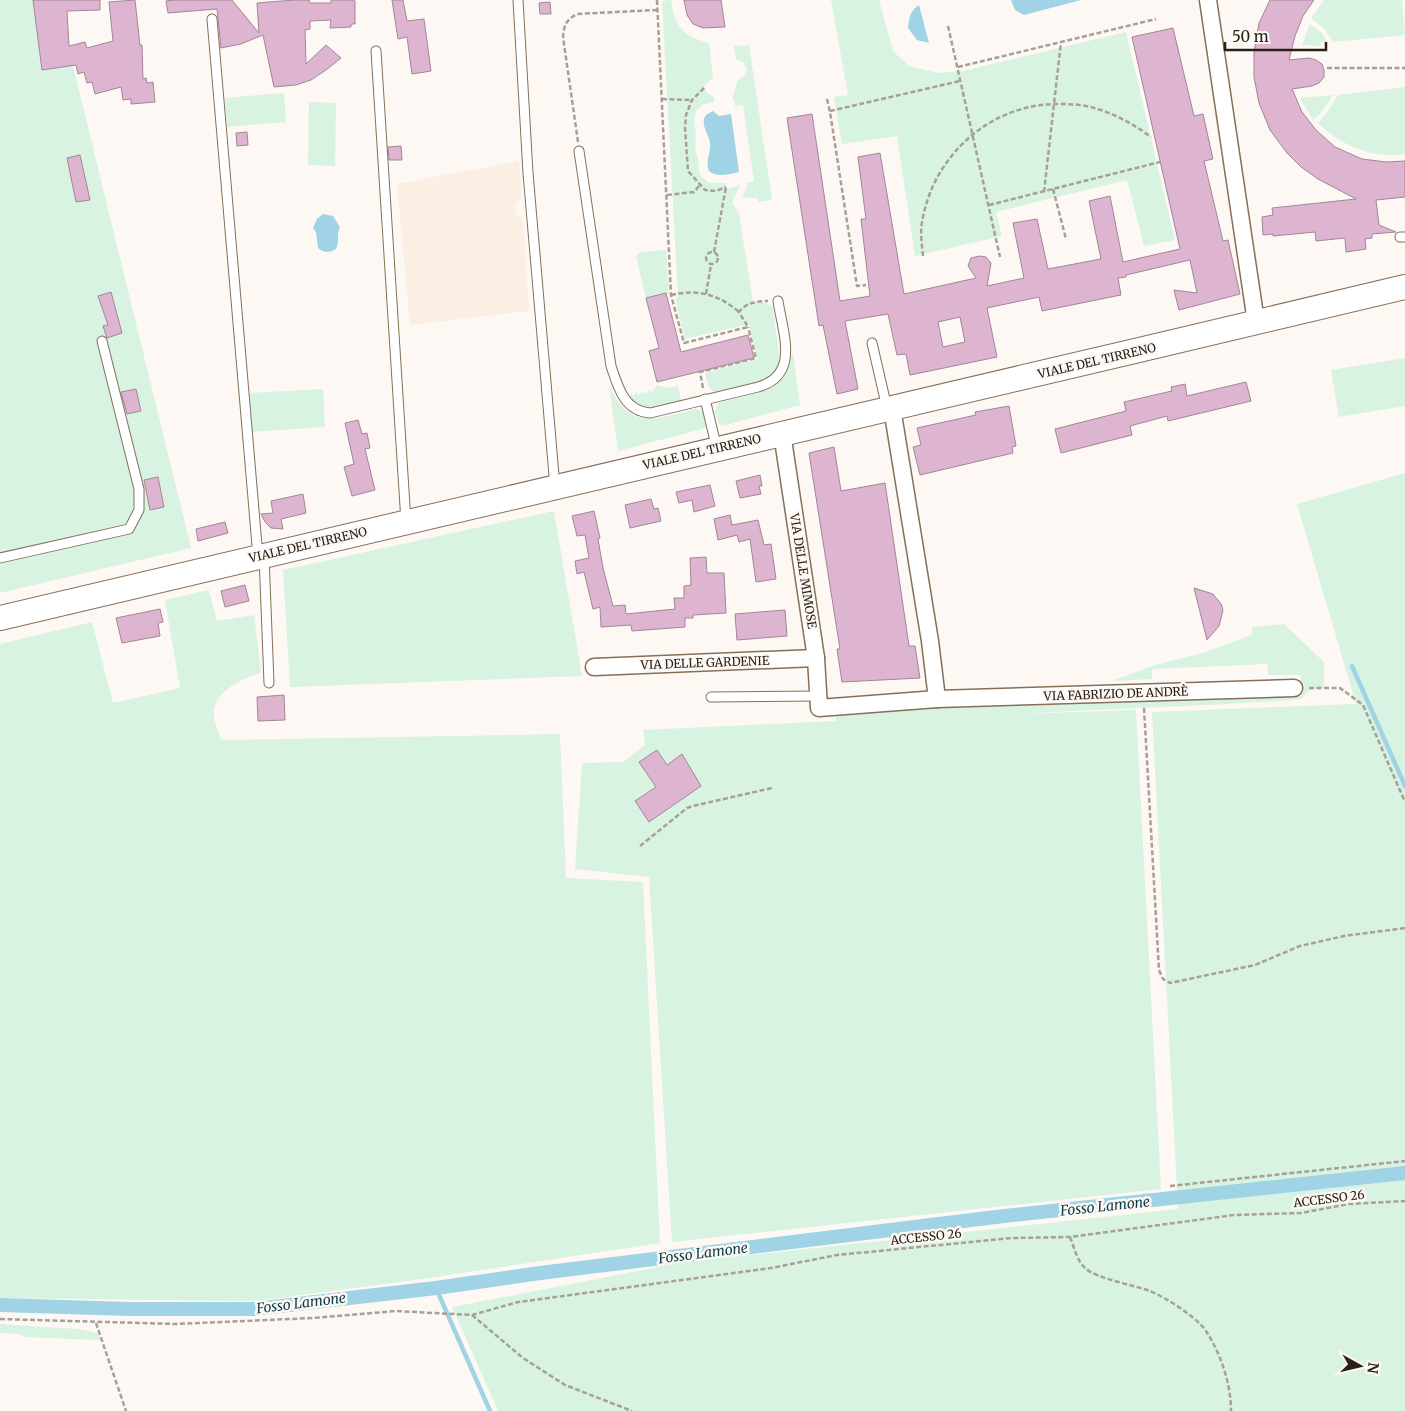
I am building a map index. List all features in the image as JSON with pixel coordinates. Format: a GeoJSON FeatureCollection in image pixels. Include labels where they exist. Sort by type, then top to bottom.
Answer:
{"type":"FeatureCollection","features":[{"type":"Feature","properties":{"kind":"main road","name":"VIALE DEL TIRRENO"},"geometry":{"type":"LineString","coordinates":[[0,618],[1405,287]]}},
{"type":"Feature","properties":{"kind":"street"},"geometry":{"type":"LineString","coordinates":[[1208,0],[1256,322]]}},
{"type":"Feature","properties":{"kind":"street"},"geometry":{"type":"LineString","coordinates":[[890,409],[928,631],[937,699]]}},
{"type":"Feature","properties":{"kind":"street","name":"VIA DELLE MIMOSE"},"geometry":{"type":"LineString","coordinates":[[782,433],[816,658],[819,702]]}},
{"type":"Feature","properties":{"kind":"street","name":"VIA DELLE GARDENIE"},"geometry":{"type":"LineString","coordinates":[[594,667],[816,658]]}},
{"type":"Feature","properties":{"kind":"street","name":"VIA FABRIZIO DE ANDRÈ"},"geometry":{"type":"LineString","coordinates":[[819,702],[1294,688]]}},
{"type":"Feature","properties":{"kind":"lane"},"geometry":{"type":"LineString","coordinates":[[518,0],[528,173],[555,487]]}},
{"type":"Feature","properties":{"kind":"lane"},"geometry":{"type":"LineString","coordinates":[[212,19],[261,556],[268,683]]}},
{"type":"Feature","properties":{"kind":"lane"},"geometry":{"type":"LineString","coordinates":[[376,51],[406,522]]}},
{"type":"Feature","properties":{"kind":"lane"},"geometry":{"type":"LineString","coordinates":[[580,151],[611,366],[619,392],[630,405],[642,412],[650,413],[765,385],[774,380],[783,369],[785,356],[778,301]]}},
{"type":"Feature","properties":{"kind":"lane"},"geometry":{"type":"LineString","coordinates":[[0,558],[128,529],[139,510],[138,489],[102,341]]}},
{"type":"Feature","properties":{"kind":"lane"},"geometry":{"type":"LineString","coordinates":[[872,343],[890,409]]}},
{"type":"Feature","properties":{"kind":"lane"},"geometry":{"type":"LineString","coordinates":[[705,399],[717,449]]}},
{"type":"Feature","properties":{"kind":"lane"},"geometry":{"type":"LineString","coordinates":[[710,697],[819,702]]}},
{"type":"Feature","properties":{"kind":"path"},"geometry":{"type":"LineString","coordinates":[[657,0],[671,295],[684,343],[748,327]]}},
{"type":"Feature","properties":{"kind":"path"},"geometry":{"type":"LineString","coordinates":[[580,151],[563,37],[567,19],[577,14],[657,10]]}},
{"type":"Feature","properties":{"kind":"path"},"geometry":{"type":"LineString","coordinates":[[957,67],[1156,19]]}},
{"type":"Feature","properties":{"kind":"path"},"geometry":{"type":"LineString","coordinates":[[948,26],[1000,257]]}},
{"type":"Feature","properties":{"kind":"path"},"geometry":{"type":"LineString","coordinates":[[1044,192],[1061,42]]}},
{"type":"Feature","properties":{"kind":"path"},"geometry":{"type":"LineString","coordinates":[[1327,68],[1405,68]]}},
{"type":"Feature","properties":{"kind":"path"},"geometry":{"type":"LineString","coordinates":[[830,112],[960,81]]}},
{"type":"Feature","properties":{"kind":"path"},"geometry":{"type":"LineString","coordinates":[[704,88],[692,100],[685,122],[687,165],[690,175],[706,190],[712,191],[726,187],[714,252]]}},
{"type":"Feature","properties":{"kind":"path"},"geometry":{"type":"LineString","coordinates":[[662,99],[692,100]]}},
{"type":"Feature","properties":{"kind":"path"},"geometry":{"type":"LineString","coordinates":[[827,99],[857,286],[866,285]]}},
{"type":"Feature","properties":{"kind":"path"},"geometry":{"type":"LineString","coordinates":[[922,256],[922,223],[938,174],[954,153],[992,120],[1024,108],[1054,104],[1085,106],[1101,110],[1137,127],[1151,136]]}},
{"type":"Feature","properties":{"kind":"path"},"geometry":{"type":"LineString","coordinates":[[989,205],[1160,162]]}},
{"type":"Feature","properties":{"kind":"path"},"geometry":{"type":"LineString","coordinates":[[666,195],[694,192],[700,185]]}},
{"type":"Feature","properties":{"kind":"path"},"geometry":{"type":"LineString","coordinates":[[1053,189],[1066,239]]}},
{"type":"Feature","properties":{"kind":"path"},"geometry":{"type":"LineString","coordinates":[[714,252],[718,256],[718,260],[716,264],[711,264],[706,260],[709,253],[714,252]]}},
{"type":"Feature","properties":{"kind":"path"},"geometry":{"type":"LineString","coordinates":[[706,294],[711,264]]}},
{"type":"Feature","properties":{"kind":"path"},"geometry":{"type":"LineString","coordinates":[[671,295],[686,292],[718,297],[739,312],[748,327],[756,358],[700,372],[705,399]]}},
{"type":"Feature","properties":{"kind":"path"},"geometry":{"type":"LineString","coordinates":[[739,312],[744,306],[753,302],[778,301]]}},
{"type":"Feature","properties":{"kind":"path"},"geometry":{"type":"LineString","coordinates":[[1294,688],[1340,688],[1363,705],[1405,802]]}},
{"type":"Feature","properties":{"kind":"path"},"geometry":{"type":"LineString","coordinates":[[1142,693],[1159,970],[1163,979],[1170,983],[1185,980],[1255,965],[1300,946],[1344,936],[1405,928]]}},
{"type":"Feature","properties":{"kind":"path"},"geometry":{"type":"LineString","coordinates":[[640,846],[688,808],[772,788]]}},
{"type":"Feature","properties":{"kind":"path"},"geometry":{"type":"LineString","coordinates":[[730,790],[731,797]]}},
{"type":"Feature","properties":{"kind":"path"},"geometry":{"type":"LineString","coordinates":[[1170,1186],[1405,1161]]}},
{"type":"Feature","properties":{"kind":"path","name":"ACCESSO 26"},"geometry":{"type":"LineString","coordinates":[[0,1319],[176,1324],[313,1318],[396,1311],[472,1315],[518,1302],[771,1268],[837,1255],[1012,1238],[1070,1237],[1234,1215],[1301,1213],[1348,1204],[1405,1201]]}},
{"type":"Feature","properties":{"kind":"path"},"geometry":{"type":"LineString","coordinates":[[1070,1237],[1078,1259],[1085,1269],[1106,1278],[1151,1292],[1188,1314],[1206,1330],[1220,1358],[1231,1398],[1231,1411]]}},
{"type":"Feature","properties":{"kind":"path"},"geometry":{"type":"LineString","coordinates":[[472,1315],[523,1358],[565,1385],[632,1411]]}},
{"type":"Feature","properties":{"kind":"path"},"geometry":{"type":"LineString","coordinates":[[96,1322],[126,1411]]}},
{"type":"Feature","properties":{"kind":"shaded area"},"geometry":{"type":"Polygon","coordinates":[[[519,161],[522,198],[515,205],[516,214],[523,220],[529,311],[410,325],[397,184],[519,161]]]}},
{"type":"Feature","properties":{"kind":"green space"},"geometry":{"type":"Polygon","coordinates":[[[0,0],[49,0],[73,66],[191,548],[0,593],[0,0]]]}},
{"type":"Feature","properties":{"kind":"green space"},"geometry":{"type":"Polygon","coordinates":[[[671,0],[675,17],[682,29],[693,37],[709,43],[713,78],[704,86],[707,93],[714,97],[714,102],[702,105],[696,111],[694,121],[696,134],[695,150],[698,157],[699,172],[708,182],[726,183],[726,187],[730,188],[740,185],[732,203],[739,214],[753,302],[767,303],[773,308],[779,353],[778,366],[766,379],[714,392],[709,387],[705,373],[758,359],[749,324],[685,339],[675,298],[678,297],[662,1],[671,0]]]}},
{"type":"Feature","properties":{"kind":"green space"},"geometry":{"type":"Polygon","coordinates":[[[831,0],[879,0],[893,51],[909,66],[938,73],[963,71],[1126,32],[1175,240],[1144,246],[1127,180],[996,212],[1002,236],[915,256],[897,136],[842,144],[834,97],[848,95],[831,0]]]}},
{"type":"Feature","properties":{"kind":"green space"},"geometry":{"type":"Polygon","coordinates":[[[1324,0],[1402,0],[1405,35],[1333,42],[1325,29],[1311,18],[1324,0]]]}},
{"type":"Feature","properties":{"kind":"green space"},"geometry":{"type":"Polygon","coordinates":[[[1310,24],[1321,32],[1327,41],[1326,43],[1321,42],[1320,46],[1302,45],[1310,24]]]}},
{"type":"Feature","properties":{"kind":"green space"},"geometry":{"type":"Polygon","coordinates":[[[749,45],[772,200],[759,202],[757,198],[742,197],[747,183],[754,181],[743,105],[735,106],[734,100],[732,100],[738,80],[744,76],[747,69],[743,62],[736,59],[734,46],[749,45]]]}},
{"type":"Feature","properties":{"kind":"green space"},"geometry":{"type":"Polygon","coordinates":[[[1405,87],[1405,154],[1381,154],[1358,149],[1336,138],[1318,123],[1338,95],[1405,87]]]}},
{"type":"Feature","properties":{"kind":"green space"},"geometry":{"type":"Polygon","coordinates":[[[284,93],[286,122],[227,127],[225,98],[284,93]]]}},
{"type":"Feature","properties":{"kind":"green space"},"geometry":{"type":"Polygon","coordinates":[[[1333,95],[1322,112],[1313,120],[1300,98],[1333,95]]]}},
{"type":"Feature","properties":{"kind":"green space"},"geometry":{"type":"Polygon","coordinates":[[[309,102],[336,103],[335,166],[308,165],[309,102]]]}},
{"type":"Feature","properties":{"kind":"green space"},"geometry":{"type":"Polygon","coordinates":[[[666,250],[669,293],[646,298],[636,256],[640,252],[666,250]]]}},
{"type":"Feature","properties":{"kind":"green space"},"geometry":{"type":"Polygon","coordinates":[[[793,354],[800,405],[722,426],[719,424],[715,412],[718,403],[755,394],[773,386],[786,374],[789,355],[793,354]]]}},
{"type":"Feature","properties":{"kind":"green space"},"geometry":{"type":"Polygon","coordinates":[[[1405,358],[1405,406],[1339,417],[1331,370],[1405,358]]]}},
{"type":"Feature","properties":{"kind":"green space"},"geometry":{"type":"Polygon","coordinates":[[[609,385],[619,403],[636,416],[645,418],[666,417],[696,409],[703,412],[706,428],[618,451],[609,385]]]}},
{"type":"Feature","properties":{"kind":"green space"},"geometry":{"type":"Polygon","coordinates":[[[657,385],[667,388],[678,386],[681,400],[652,407],[640,405],[629,396],[631,394],[633,396],[636,392],[639,395],[642,392],[645,394],[649,390],[652,392],[657,385]]]}},
{"type":"Feature","properties":{"kind":"green space"},"geometry":{"type":"Polygon","coordinates":[[[323,389],[325,427],[251,432],[249,393],[323,389]]]}},
{"type":"Feature","properties":{"kind":"green space"},"geometry":{"type":"Polygon","coordinates":[[[1405,473],[1405,1411],[498,1411],[452,1307],[684,1262],[1178,1209],[1152,712],[1356,704],[1297,504],[1405,473]]]}},
{"type":"Feature","properties":{"kind":"green space"},"geometry":{"type":"Polygon","coordinates":[[[554,511],[582,676],[290,687],[283,570],[554,511]]]}},
{"type":"Feature","properties":{"kind":"green space"},"geometry":{"type":"Polygon","coordinates":[[[209,590],[217,621],[254,615],[261,672],[229,688],[217,700],[214,708],[214,717],[221,740],[560,734],[566,878],[643,882],[660,1243],[429,1278],[265,1300],[0,1298],[0,644],[92,622],[113,703],[180,688],[165,600],[209,590]]]}},
{"type":"Feature","properties":{"kind":"green space"},"geometry":{"type":"Polygon","coordinates":[[[1284,624],[1324,662],[1324,687],[1309,691],[1301,699],[1018,714],[1136,710],[1161,1189],[672,1242],[649,877],[575,869],[582,763],[623,762],[645,745],[643,730],[836,721],[836,714],[841,710],[1300,689],[1301,675],[1268,675],[1267,664],[1152,669],[1152,679],[1112,681],[1152,666],[1206,652],[1252,635],[1252,627],[1284,624]]]}},
{"type":"Feature","properties":{"kind":"green space"},"geometry":{"type":"Polygon","coordinates":[[[0,1324],[78,1329],[98,1333],[100,1340],[24,1337],[19,1334],[0,1333],[0,1324]]]}},
{"type":"Feature","properties":{"kind":"water"},"geometry":{"type":"Polygon","coordinates":[[[1011,0],[1081,0],[1024,15],[1015,10],[1011,0]]]}},
{"type":"Feature","properties":{"kind":"water"},"geometry":{"type":"Polygon","coordinates":[[[919,5],[929,43],[917,40],[908,28],[910,15],[919,5]]]}},
{"type":"Feature","properties":{"kind":"water"},"geometry":{"type":"Polygon","coordinates":[[[713,111],[719,116],[731,114],[739,172],[719,175],[709,171],[710,143],[704,119],[705,116],[713,111]]]}},
{"type":"Feature","properties":{"kind":"water"},"geometry":{"type":"Polygon","coordinates":[[[323,214],[333,216],[340,227],[336,249],[329,252],[324,252],[318,248],[316,232],[313,228],[317,219],[323,214]]]}},
{"type":"Feature","properties":{"kind":"building"},"geometry":{"type":"Polygon","coordinates":[[[33,0],[100,0],[100,10],[67,11],[69,46],[85,42],[87,48],[113,41],[109,2],[135,0],[140,45],[142,45],[143,79],[146,78],[147,83],[153,82],[155,102],[131,104],[131,99],[123,100],[121,87],[95,94],[92,82],[87,83],[84,72],[78,74],[76,65],[42,70],[33,0]]]}},
{"type":"Feature","properties":{"kind":"building"},"geometry":{"type":"Polygon","coordinates":[[[232,0],[259,33],[257,3],[309,0],[310,3],[331,3],[331,0],[352,0],[355,1],[355,24],[351,24],[351,27],[330,28],[331,20],[310,21],[310,29],[305,30],[306,64],[326,45],[341,58],[311,80],[296,85],[274,87],[263,35],[241,44],[221,48],[217,9],[168,13],[166,1],[232,0]]]}},
{"type":"Feature","properties":{"kind":"building"},"geometry":{"type":"Polygon","coordinates":[[[392,0],[403,0],[407,21],[424,19],[431,71],[412,74],[407,37],[398,39],[392,0]]]}},
{"type":"Feature","properties":{"kind":"building"},"geometry":{"type":"Polygon","coordinates":[[[684,0],[721,0],[725,27],[703,28],[693,24],[687,15],[684,0]]]}},
{"type":"Feature","properties":{"kind":"building"},"geometry":{"type":"Polygon","coordinates":[[[1270,0],[1314,0],[1303,16],[1295,36],[1289,60],[1309,58],[1322,64],[1324,77],[1319,83],[1292,89],[1302,112],[1316,130],[1335,147],[1362,159],[1386,162],[1405,161],[1405,197],[1376,200],[1379,225],[1396,232],[1372,234],[1372,238],[1365,239],[1366,249],[1346,252],[1345,238],[1316,241],[1315,232],[1273,236],[1273,234],[1263,235],[1262,217],[1273,215],[1272,208],[1356,199],[1318,179],[1301,167],[1287,153],[1270,130],[1259,103],[1254,77],[1254,52],[1259,23],[1270,0]]]}},
{"type":"Feature","properties":{"kind":"building"},"geometry":{"type":"Polygon","coordinates":[[[550,2],[551,14],[540,14],[539,3],[550,2]]]}},
{"type":"Feature","properties":{"kind":"building"},"geometry":{"type":"Polygon","coordinates":[[[1173,28],[1194,116],[1203,114],[1213,159],[1204,161],[1223,241],[1228,240],[1240,294],[1179,310],[1174,290],[1197,293],[1190,260],[1118,278],[1121,295],[1042,311],[1039,297],[987,308],[997,357],[910,375],[906,354],[897,355],[888,314],[845,321],[858,389],[837,394],[823,325],[819,326],[787,118],[812,114],[840,301],[870,296],[861,219],[866,219],[858,157],[880,153],[904,294],[976,278],[968,266],[971,258],[979,256],[986,257],[991,263],[987,286],[1024,278],[1013,223],[1037,219],[1048,269],[1101,259],[1089,201],[1110,196],[1123,262],[1180,249],[1132,37],[1173,28]],[[960,317],[938,322],[943,347],[965,342],[960,317]]]}},
{"type":"Feature","properties":{"kind":"building"},"geometry":{"type":"Polygon","coordinates":[[[247,132],[248,145],[237,146],[236,133],[247,132]]]}},
{"type":"Feature","properties":{"kind":"building"},"geometry":{"type":"Polygon","coordinates":[[[401,146],[402,160],[389,160],[388,147],[401,146]]]}},
{"type":"Feature","properties":{"kind":"building"},"geometry":{"type":"Polygon","coordinates":[[[80,155],[90,200],[76,202],[67,158],[80,155]]]}},
{"type":"Feature","properties":{"kind":"building"},"geometry":{"type":"Polygon","coordinates":[[[111,292],[122,333],[107,338],[103,326],[108,325],[98,296],[111,292]]]}},
{"type":"Feature","properties":{"kind":"building"},"geometry":{"type":"Polygon","coordinates":[[[666,293],[681,352],[748,335],[754,358],[657,382],[649,351],[659,348],[646,298],[666,293]]]}},
{"type":"Feature","properties":{"kind":"building"},"geometry":{"type":"Polygon","coordinates":[[[1246,382],[1251,401],[1168,421],[1167,416],[1130,426],[1132,435],[1061,453],[1055,429],[1126,411],[1124,402],[1172,391],[1171,387],[1185,384],[1187,396],[1246,382]]]}},
{"type":"Feature","properties":{"kind":"building"},"geometry":{"type":"Polygon","coordinates":[[[136,389],[141,411],[127,414],[121,392],[136,389]]]}},
{"type":"Feature","properties":{"kind":"building"},"geometry":{"type":"Polygon","coordinates":[[[1009,406],[1016,446],[1012,447],[1013,453],[920,475],[913,447],[921,445],[917,428],[976,415],[975,412],[1009,406]]]}},
{"type":"Feature","properties":{"kind":"building"},"geometry":{"type":"Polygon","coordinates":[[[358,420],[362,434],[367,433],[370,448],[365,449],[375,490],[352,496],[344,467],[354,464],[345,423],[358,420]]]}},
{"type":"Feature","properties":{"kind":"building"},"geometry":{"type":"Polygon","coordinates":[[[834,447],[841,491],[885,483],[909,646],[915,646],[920,678],[842,682],[837,649],[840,649],[809,453],[834,447]]]}},
{"type":"Feature","properties":{"kind":"building"},"geometry":{"type":"Polygon","coordinates":[[[760,475],[762,486],[759,486],[761,494],[740,498],[736,481],[760,475]]]}},
{"type":"Feature","properties":{"kind":"building"},"geometry":{"type":"Polygon","coordinates":[[[158,477],[164,507],[150,510],[144,480],[158,477]]]}},
{"type":"Feature","properties":{"kind":"building"},"geometry":{"type":"Polygon","coordinates":[[[710,485],[715,506],[694,512],[692,500],[679,503],[676,492],[710,485]]]}},
{"type":"Feature","properties":{"kind":"building"},"geometry":{"type":"Polygon","coordinates":[[[303,494],[306,513],[281,519],[283,529],[271,528],[265,522],[261,514],[273,513],[271,501],[303,494]]]}},
{"type":"Feature","properties":{"kind":"building"},"geometry":{"type":"Polygon","coordinates":[[[651,499],[654,509],[658,508],[661,521],[630,528],[625,505],[651,499]]]}},
{"type":"Feature","properties":{"kind":"building"},"geometry":{"type":"Polygon","coordinates":[[[594,511],[600,538],[598,539],[603,568],[613,606],[625,605],[626,614],[675,609],[674,598],[684,598],[684,586],[691,585],[690,558],[706,557],[707,573],[724,573],[726,613],[693,615],[693,618],[685,618],[685,627],[632,631],[631,625],[601,627],[600,607],[593,609],[584,572],[577,574],[575,561],[589,558],[585,535],[577,536],[572,516],[594,511]]]}},
{"type":"Feature","properties":{"kind":"building"},"geometry":{"type":"Polygon","coordinates":[[[730,515],[732,525],[758,520],[764,545],[771,544],[776,579],[756,582],[750,539],[739,542],[737,535],[718,540],[714,519],[730,515]]]}},
{"type":"Feature","properties":{"kind":"building"},"geometry":{"type":"Polygon","coordinates":[[[225,522],[228,533],[198,541],[196,529],[225,522]]]}},
{"type":"Feature","properties":{"kind":"building"},"geometry":{"type":"Polygon","coordinates":[[[245,585],[249,601],[225,607],[221,591],[245,585]]]}},
{"type":"Feature","properties":{"kind":"building"},"geometry":{"type":"Polygon","coordinates":[[[1194,588],[1213,594],[1223,610],[1219,626],[1207,640],[1194,588]]]}},
{"type":"Feature","properties":{"kind":"building"},"geometry":{"type":"Polygon","coordinates":[[[160,609],[163,622],[158,623],[160,636],[122,643],[116,618],[160,609]]]}},
{"type":"Feature","properties":{"kind":"building"},"geometry":{"type":"Polygon","coordinates":[[[785,610],[787,636],[737,640],[735,614],[785,610]]]}},
{"type":"Feature","properties":{"kind":"building"},"geometry":{"type":"Polygon","coordinates":[[[284,695],[285,720],[258,721],[257,697],[284,695]]]}},
{"type":"Feature","properties":{"kind":"building"},"geometry":{"type":"Polygon","coordinates":[[[657,750],[667,765],[682,754],[701,786],[649,822],[635,801],[656,787],[639,762],[657,750]]]}},
{"type":"Feature","properties":{"kind":"waterway"},"geometry":{"type":"LineString","coordinates":[[1352,666],[1405,786]]}},
{"type":"Feature","properties":{"kind":"waterway","name":"Fosso Lamone"},"geometry":{"type":"LineString","coordinates":[[0,1305],[129,1309],[254,1309],[436,1288],[540,1273],[1004,1216],[1405,1173]]}},
{"type":"Feature","properties":{"kind":"waterway"},"geometry":{"type":"LineString","coordinates":[[436,1288],[490,1411]]}}]}
